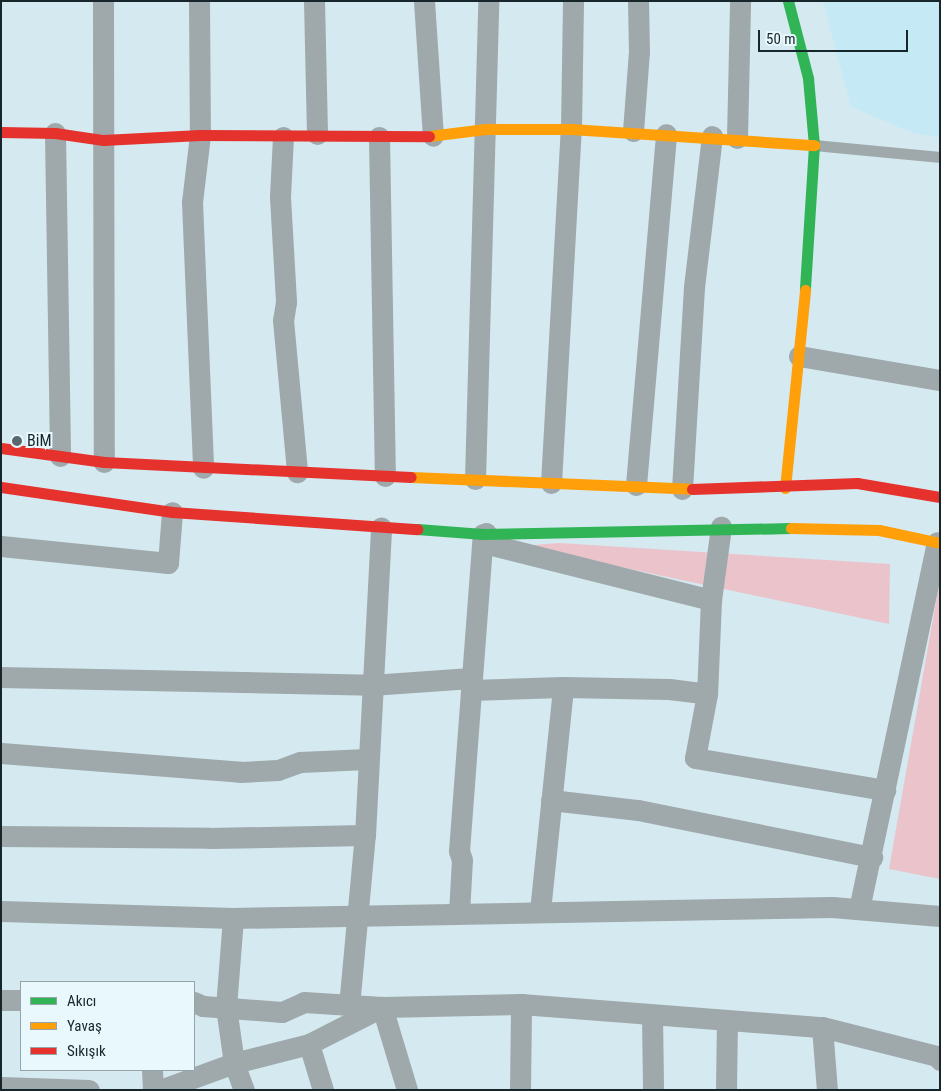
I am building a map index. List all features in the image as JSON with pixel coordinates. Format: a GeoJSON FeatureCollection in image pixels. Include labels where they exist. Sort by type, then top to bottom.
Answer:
{"type":"FeatureCollection","features":[{"type":"Feature","properties":{"kind":"main road"},"geometry":{"type":"LineString","coordinates":[[785,488],[799,356],[814,145],[808,78],[788,1]]}},
{"type":"Feature","properties":{"kind":"main road"},"geometry":{"type":"LineString","coordinates":[[1,132],[55,133],[103,140],[200,135],[283,136],[317,134],[379,137],[432,136],[486,130],[571,129],[712,136],[814,145]]}},
{"type":"Feature","properties":{"kind":"main road"},"geometry":{"type":"LineString","coordinates":[[1,448],[104,462],[203,468],[636,485],[682,489],[785,488],[856,483],[940,497]]}},
{"type":"Feature","properties":{"kind":"main road"},"geometry":{"type":"LineString","coordinates":[[1,487],[172,512],[484,534],[721,527],[880,530],[938,542]]}},
{"type":"Feature","properties":{"kind":"street"},"geometry":{"type":"LineString","coordinates":[[103,1],[104,462]]}},
{"type":"Feature","properties":{"kind":"street"},"geometry":{"type":"LineString","coordinates":[[199,1],[200,135],[192,202],[203,468]]}},
{"type":"Feature","properties":{"kind":"street"},"geometry":{"type":"LineString","coordinates":[[314,1],[317,134]]}},
{"type":"Feature","properties":{"kind":"street"},"geometry":{"type":"LineString","coordinates":[[424,1],[432,136]]}},
{"type":"Feature","properties":{"kind":"street"},"geometry":{"type":"LineString","coordinates":[[475,479],[486,130],[488,1]]}},
{"type":"Feature","properties":{"kind":"street"},"geometry":{"type":"LineString","coordinates":[[551,483],[571,129],[573,1]]}},
{"type":"Feature","properties":{"kind":"street"},"geometry":{"type":"LineString","coordinates":[[633,131],[639,52],[638,1]]}},
{"type":"Feature","properties":{"kind":"street"},"geometry":{"type":"LineString","coordinates":[[736,138],[740,1]]}},
{"type":"Feature","properties":{"kind":"street"},"geometry":{"type":"LineString","coordinates":[[55,133],[60,456]]}},
{"type":"Feature","properties":{"kind":"street"},"geometry":{"type":"LineString","coordinates":[[636,485],[666,134]]}},
{"type":"Feature","properties":{"kind":"street"},"geometry":{"type":"LineString","coordinates":[[283,136],[280,197],[286,302],[283,320],[297,472]]}},
{"type":"Feature","properties":{"kind":"street"},"geometry":{"type":"LineString","coordinates":[[682,489],[694,288],[712,136]]}},
{"type":"Feature","properties":{"kind":"street"},"geometry":{"type":"LineString","coordinates":[[379,137],[385,476]]}},
{"type":"Feature","properties":{"kind":"street"},"geometry":{"type":"LineString","coordinates":[[799,356],[940,380]]}},
{"type":"Feature","properties":{"kind":"street"},"geometry":{"type":"LineString","coordinates":[[1,546],[168,563],[172,512]]}},
{"type":"Feature","properties":{"kind":"street"},"geometry":{"type":"LineString","coordinates":[[349,1006],[365,835],[367,759],[381,527]]}},
{"type":"Feature","properties":{"kind":"street"},"geometry":{"type":"LineString","coordinates":[[721,527],[711,600],[707,694],[696,758],[886,790]]}},
{"type":"Feature","properties":{"kind":"street"},"geometry":{"type":"LineString","coordinates":[[484,534],[492,546],[711,600]]}},
{"type":"Feature","properties":{"kind":"street"},"geometry":{"type":"LineString","coordinates":[[459,914],[462,860],[460,851],[471,684],[484,534]]}},
{"type":"Feature","properties":{"kind":"street"},"geometry":{"type":"LineString","coordinates":[[859,909],[872,857],[938,542]]}},
{"type":"Feature","properties":{"kind":"street"},"geometry":{"type":"LineString","coordinates":[[1,677],[371,685],[471,684],[669,689],[707,694]]}},
{"type":"Feature","properties":{"kind":"street"},"geometry":{"type":"LineString","coordinates":[[540,911],[563,687]]}},
{"type":"Feature","properties":{"kind":"street"},"geometry":{"type":"LineString","coordinates":[[1,753],[240,772],[278,770],[300,762],[367,759]]}},
{"type":"Feature","properties":{"kind":"street"},"geometry":{"type":"LineString","coordinates":[[551,800],[638,810],[872,857]]}},
{"type":"Feature","properties":{"kind":"street"},"geometry":{"type":"LineString","coordinates":[[1,836],[210,838],[365,835]]}},
{"type":"Feature","properties":{"kind":"street"},"geometry":{"type":"LineString","coordinates":[[1,911],[233,918],[540,911],[859,909],[940,916]]}},
{"type":"Feature","properties":{"kind":"street"},"geometry":{"type":"LineString","coordinates":[[233,918],[226,1007],[234,1063],[244,1090]]}},
{"type":"Feature","properties":{"kind":"street"},"geometry":{"type":"LineString","coordinates":[[1,1000],[20,1000]]}},
{"type":"Feature","properties":{"kind":"street"},"geometry":{"type":"LineString","coordinates":[[195,1002],[203,1006],[282,1012],[304,1002],[382,1007],[520,1004],[726,1022],[822,1027],[939,1057]]}},
{"type":"Feature","properties":{"kind":"street"},"geometry":{"type":"LineString","coordinates":[[520,1004],[520,1090]]}},
{"type":"Feature","properties":{"kind":"street"},"geometry":{"type":"LineString","coordinates":[[160,1090],[234,1063],[309,1044],[382,1007]]}},
{"type":"Feature","properties":{"kind":"street"},"geometry":{"type":"LineString","coordinates":[[382,1007],[407,1090]]}},
{"type":"Feature","properties":{"kind":"street"},"geometry":{"type":"LineString","coordinates":[[652,1015],[653,1090]]}},
{"type":"Feature","properties":{"kind":"street"},"geometry":{"type":"LineString","coordinates":[[726,1022],[726,1090]]}},
{"type":"Feature","properties":{"kind":"street"},"geometry":{"type":"LineString","coordinates":[[822,1027],[826,1090]]}},
{"type":"Feature","properties":{"kind":"street"},"geometry":{"type":"LineString","coordinates":[[309,1044],[323,1090]]}},
{"type":"Feature","properties":{"kind":"street"},"geometry":{"type":"LineString","coordinates":[[152,1071],[153,1090]]}},
{"type":"Feature","properties":{"kind":"street"},"geometry":{"type":"LineString","coordinates":[[1,1087],[89,1090]]}},
{"type":"Feature","properties":{"kind":"lane"},"geometry":{"type":"LineString","coordinates":[[814,145],[940,157]]}},
{"type":"Feature","properties":{"kind":"shaded area"},"geometry":{"type":"Polygon","coordinates":[[[823,1],[940,1],[940,137],[916,134],[851,107],[823,1]]]}},
{"type":"Feature","properties":{"kind":"shaded area"},"geometry":{"type":"Polygon","coordinates":[[[559,543],[890,564],[889,624],[522,546],[559,543]]]}},
{"type":"Feature","properties":{"kind":"shaded area"},"geometry":{"type":"Polygon","coordinates":[[[940,579],[940,879],[889,869],[940,579]]]}},
{"type":"Feature","properties":{"kind":"traffic: fast"},"geometry":{"type":"LineString","coordinates":[[788,1],[808,78],[814,145],[805,290]]}},
{"type":"Feature","properties":{"kind":"traffic: fast"},"geometry":{"type":"LineString","coordinates":[[417,529],[483,534],[791,528]]}},
{"type":"Feature","properties":{"kind":"traffic: slow"},"geometry":{"type":"LineString","coordinates":[[429,136],[486,129],[571,129],[814,145]]}},
{"type":"Feature","properties":{"kind":"traffic: slow"},"geometry":{"type":"LineString","coordinates":[[785,488],[805,290]]}},
{"type":"Feature","properties":{"kind":"traffic: slow"},"geometry":{"type":"LineString","coordinates":[[411,477],[692,489]]}},
{"type":"Feature","properties":{"kind":"traffic: slow"},"geometry":{"type":"LineString","coordinates":[[791,528],[879,530],[940,543]]}},
{"type":"Feature","properties":{"kind":"traffic: jam"},"geometry":{"type":"LineString","coordinates":[[1,132],[55,133],[103,140],[200,135],[429,136]]}},
{"type":"Feature","properties":{"kind":"traffic: jam"},"geometry":{"type":"LineString","coordinates":[[1,448],[104,462],[411,477]]}},
{"type":"Feature","properties":{"kind":"traffic: jam"},"geometry":{"type":"LineString","coordinates":[[692,489],[857,483],[940,497]]}},
{"type":"Feature","properties":{"kind":"traffic: jam"},"geometry":{"type":"LineString","coordinates":[[1,487],[172,512],[417,529]]}},
{"type":"Feature","properties":{"kind":"place","name":"BiM"},"geometry":{"type":"Point","coordinates":[17,441]}}]}
